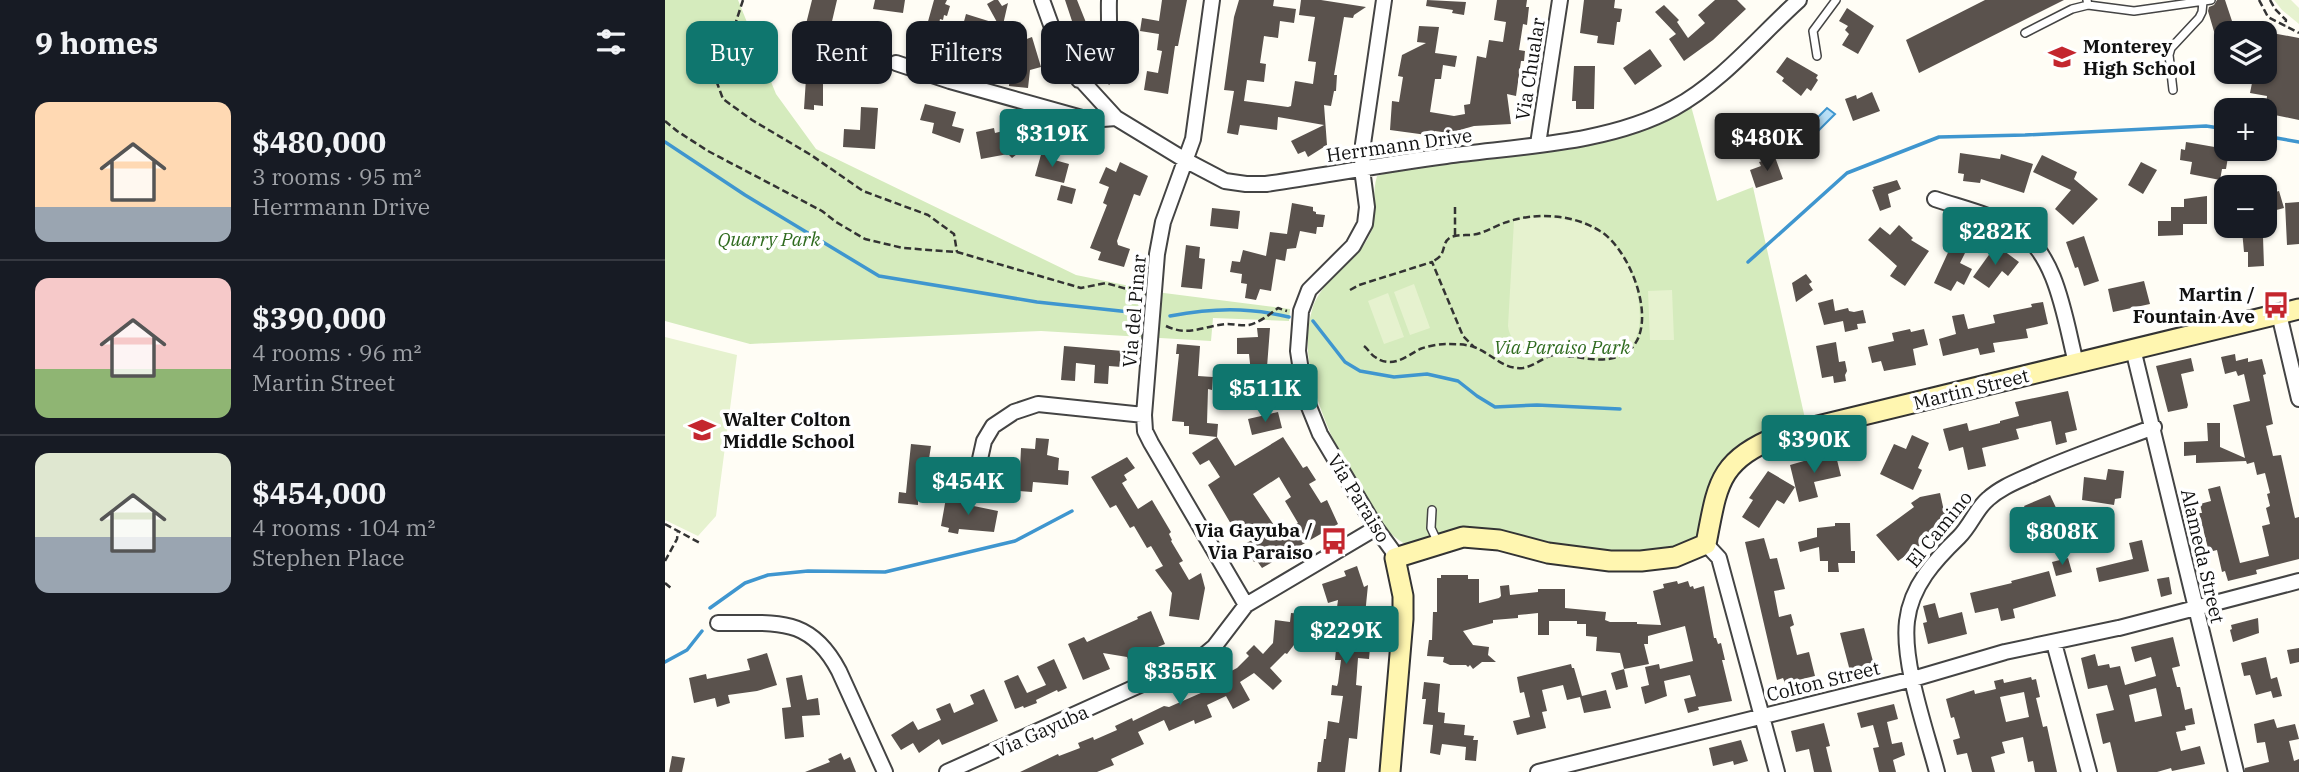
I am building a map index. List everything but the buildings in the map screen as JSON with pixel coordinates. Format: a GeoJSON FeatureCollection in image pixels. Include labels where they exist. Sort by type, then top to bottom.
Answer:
{"type":"FeatureCollection","features":[{"type":"Feature","properties":{"kind":"street","name":"Herrmann Drive"},"geometry":{"type":"LineString","coordinates":[[1042,0],[1050,21]]}},
{"type":"Feature","properties":{"kind":"street"},"geometry":{"type":"LineString","coordinates":[[1108,21],[1109,0]]}},
{"type":"Feature","properties":{"kind":"street","name":"Via del Pinar"},"geometry":{"type":"LineString","coordinates":[[1212,0],[1193,139],[1163,222],[1157,254],[1144,415],[1145,431],[1151,443],[1246,604]]}},
{"type":"Feature","properties":{"kind":"street","name":"Via Paraiso"},"geometry":{"type":"LineString","coordinates":[[1384,0],[1363,144],[1362,169],[1367,207],[1362,231],[1346,254],[1309,290],[1300,316],[1297,351],[1312,416],[1320,434],[1395,558],[1403,596],[1403,619],[1390,772]]}},
{"type":"Feature","properties":{"kind":"street","name":"Via Chualar"},"geometry":{"type":"LineString","coordinates":[[1538,144],[1560,0]]}},
{"type":"Feature","properties":{"kind":"street","name":"Herrmann Drive"},"geometry":{"type":"LineString","coordinates":[[1083,84],[1116,118],[1185,160],[1224,180],[1266,184],[1538,144],[1631,126],[1672,109],[1709,86],[1799,0]]}},
{"type":"Feature","properties":{"kind":"street"},"geometry":{"type":"LineString","coordinates":[[896,63],[1089,120],[1116,118]]}},
{"type":"Feature","properties":{"kind":"street"},"geometry":{"type":"LineString","coordinates":[[1935,199],[2006,224],[2018,230],[2036,247],[2053,280],[2076,363]]}},
{"type":"Feature","properties":{"kind":"street","name":"Martin Street"},"geometry":{"type":"LineString","coordinates":[[1706,544],[1714,498],[1722,479],[1731,466],[1753,447],[1781,435],[2299,309]]}},
{"type":"Feature","properties":{"kind":"street"},"geometry":{"type":"LineString","coordinates":[[2279,314],[2299,399]]}},
{"type":"Feature","properties":{"kind":"street","name":"Alameda Street"},"geometry":{"type":"LineString","coordinates":[[2133,349],[2236,772]]}},
{"type":"Feature","properties":{"kind":"street"},"geometry":{"type":"LineString","coordinates":[[980,459],[984,441],[993,426],[1014,412],[1038,404],[1144,415]]}},
{"type":"Feature","properties":{"kind":"street","name":"El Camino"},"geometry":{"type":"LineString","coordinates":[[1937,772],[1913,679],[1908,648],[1907,622],[1912,600],[1921,580],[1973,522],[1986,500],[2001,489],[2054,465],[2154,427]]}},
{"type":"Feature","properties":{"kind":"street","name":"Via Gayuba"},"geometry":{"type":"LineString","coordinates":[[947,772],[1202,657],[1214,647],[1246,604],[1375,528]]}},
{"type":"Feature","properties":{"kind":"street"},"geometry":{"type":"LineString","coordinates":[[1395,558],[1462,537],[1482,538],[1580,558],[1641,561],[1675,556],[1706,544],[1720,558],[1777,772]]}},
{"type":"Feature","properties":{"kind":"street","name":"Colton Street"},"geometry":{"type":"LineString","coordinates":[[1538,772],[1913,679],[2005,652],[2118,628],[2299,581]]}},
{"type":"Feature","properties":{"kind":"street"},"geometry":{"type":"LineString","coordinates":[[718,623],[789,625],[818,640],[839,671],[885,772]]}},
{"type":"Feature","properties":{"kind":"street"},"geometry":{"type":"LineString","coordinates":[[2054,643],[2089,772]]}},
{"type":"Feature","properties":{"kind":"lane"},"geometry":{"type":"LineString","coordinates":[[1818,57],[1813,30],[1836,0]]}},
{"type":"Feature","properties":{"kind":"lane"},"geometry":{"type":"LineString","coordinates":[[2025,33],[2087,2],[2134,11],[2207,1]]}},
{"type":"Feature","properties":{"kind":"lane"},"geometry":{"type":"LineString","coordinates":[[2173,90],[2169,55],[2171,48],[2199,18],[2207,1]]}},
{"type":"Feature","properties":{"kind":"lane"},"geometry":{"type":"LineString","coordinates":[[1432,510],[1431,528],[1438,544]]}},
{"type":"Feature","properties":{"kind":"path"},"geometry":{"type":"LineString","coordinates":[[743,0],[733,31],[735,56],[713,72],[723,99],[751,120],[811,155],[863,191],[928,215],[954,234],[957,252]]}},
{"type":"Feature","properties":{"kind":"path"},"geometry":{"type":"LineString","coordinates":[[2259,0],[2268,17],[2299,33]]}},
{"type":"Feature","properties":{"kind":"path"},"geometry":{"type":"LineString","coordinates":[[2270,0],[2286,20],[2285,26]]}},
{"type":"Feature","properties":{"kind":"path"},"geometry":{"type":"LineString","coordinates":[[665,121],[708,150],[813,205],[865,239],[903,248],[957,252],[1081,288],[1106,283],[1136,292],[1152,314],[1167,327],[1185,332],[1222,325],[1245,326],[1262,320],[1278,308],[1300,316]]}},
{"type":"Feature","properties":{"kind":"path"},"geometry":{"type":"LineString","coordinates":[[1455,207],[1455,236]]}},
{"type":"Feature","properties":{"kind":"path"},"geometry":{"type":"LineString","coordinates":[[1350,290],[1432,262],[1440,256],[1447,240],[1455,236],[1473,235],[1529,216],[1567,218],[1601,231],[1625,256],[1637,282],[1641,303],[1640,327],[1633,346],[1621,356],[1599,359],[1553,355],[1524,368],[1500,363],[1474,347],[1463,336],[1432,262]]}},
{"type":"Feature","properties":{"kind":"path"},"geometry":{"type":"LineString","coordinates":[[1364,346],[1379,360],[1398,363],[1422,348],[1435,345],[1474,347]]}},
{"type":"Feature","properties":{"kind":"path"},"geometry":{"type":"LineString","coordinates":[[665,524],[700,543]]}},
{"type":"Feature","properties":{"kind":"path"},"geometry":{"type":"LineString","coordinates":[[665,561],[677,539],[678,531]]}},
{"type":"Feature","properties":{"kind":"path"},"geometry":{"type":"LineString","coordinates":[[665,583],[672,589]]}},
{"type":"Feature","properties":{"kind":"green space","name":"Quarry Park"},"geometry":{"type":"Polygon","coordinates":[[[665,0],[738,0],[746,21],[686,21],[686,84],[772,84],[776,94],[816,149],[1076,275],[1164,293],[1290,309],[1289,321],[1213,318],[1211,341],[1041,331],[750,344],[665,321],[665,0]]]}},
{"type":"Feature","properties":{"kind":"green space"},"geometry":{"type":"Polygon","coordinates":[[[2274,0],[2291,0],[2299,8],[2299,24],[2282,10],[2274,0]]]}},
{"type":"Feature","properties":{"kind":"green space","name":"Via Paraiso Park"},"geometry":{"type":"Polygon","coordinates":[[[1691,106],[1717,201],[1753,187],[1806,423],[1737,450],[1698,539],[1655,554],[1543,547],[1405,544],[1385,528],[1375,514],[1339,451],[1319,405],[1308,356],[1308,333],[1317,299],[1331,280],[1357,254],[1370,234],[1374,220],[1377,176],[1403,168],[1524,152],[1691,106]]]}},
{"type":"Feature","properties":{"kind":"green space"},"geometry":{"type":"Polygon","coordinates":[[[1534,217],[1586,225],[1604,235],[1621,253],[1637,292],[1640,322],[1632,345],[1622,353],[1605,357],[1572,355],[1531,348],[1512,338],[1508,326],[1514,221],[1534,217]]]}},
{"type":"Feature","properties":{"kind":"green space"},"geometry":{"type":"Polygon","coordinates":[[[1414,284],[1430,328],[1410,335],[1394,292],[1414,284]]]}},
{"type":"Feature","properties":{"kind":"green space"},"geometry":{"type":"Polygon","coordinates":[[[1672,290],[1674,340],[1650,340],[1648,291],[1672,290]]]}},
{"type":"Feature","properties":{"kind":"green space"},"geometry":{"type":"Polygon","coordinates":[[[1388,293],[1404,337],[1384,344],[1368,301],[1388,293]]]}},
{"type":"Feature","properties":{"kind":"green space","name":"Walter Colton Middle School"},"geometry":{"type":"Polygon","coordinates":[[[665,337],[737,355],[716,516],[698,536],[665,520],[665,337]]]}},
{"type":"Feature","properties":{"kind":"water"},"geometry":{"type":"Polygon","coordinates":[[[1827,108],[1835,114],[1819,130],[1812,123],[1827,108]]]}},
{"type":"Feature","properties":{"kind":"waterway"},"geometry":{"type":"LineString","coordinates":[[1748,262],[1847,173],[1939,137],[2214,127]]}},
{"type":"Feature","properties":{"kind":"waterway"},"geometry":{"type":"LineString","coordinates":[[2277,138],[2299,142]]}},
{"type":"Feature","properties":{"kind":"waterway"},"geometry":{"type":"LineString","coordinates":[[665,142],[745,195],[879,276],[1037,302],[1139,313]]}},
{"type":"Feature","properties":{"kind":"waterway"},"geometry":{"type":"LineString","coordinates":[[1170,316],[1230,310],[1289,317]]}},
{"type":"Feature","properties":{"kind":"waterway"},"geometry":{"type":"LineString","coordinates":[[1313,321],[1345,362],[1360,371],[1394,377],[1427,374],[1458,381],[1495,407],[1537,405],[1620,409]]}},
{"type":"Feature","properties":{"kind":"waterway"},"geometry":{"type":"LineString","coordinates":[[710,608],[745,583],[768,575],[808,571],[885,572],[1015,541],[1072,511]]}},
{"type":"Feature","properties":{"kind":"waterway"},"geometry":{"type":"LineString","coordinates":[[665,662],[687,650],[702,631]]}},
{"type":"Feature","properties":{"kind":"place","name":"Monterey High School"},"geometry":{"type":"Point","coordinates":[2062,57]}},
{"type":"Feature","properties":{"kind":"place","name":"Martin / Fountain Ave"},"geometry":{"type":"Point","coordinates":[2276,305]}},
{"type":"Feature","properties":{"kind":"place","name":"Walter Colton Middle School"},"geometry":{"type":"Point","coordinates":[702,430]}},
{"type":"Feature","properties":{"kind":"place","name":"Via Gayuba / Via Paraiso"},"geometry":{"type":"Point","coordinates":[1334,541]}}]}
